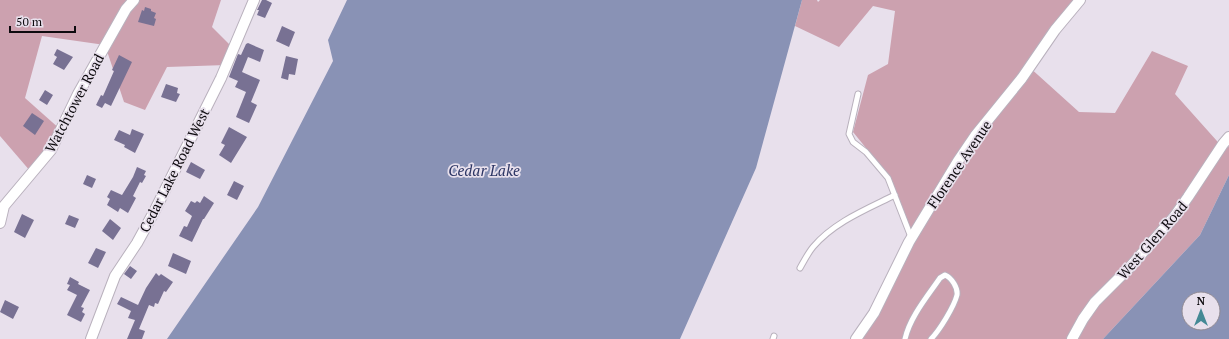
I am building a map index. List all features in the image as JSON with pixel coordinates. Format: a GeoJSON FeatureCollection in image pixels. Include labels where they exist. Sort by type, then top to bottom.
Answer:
{"type":"FeatureCollection","features":[{"type":"Feature","properties":{"kind":"street","name":"Watchtower Road"},"geometry":{"type":"LineString","coordinates":[[0,223],[4,206],[51,150],[78,94],[126,9],[134,0]]}},
{"type":"Feature","properties":{"kind":"street","name":"Cedar Lake Road West"},"geometry":{"type":"LineString","coordinates":[[91,339],[115,276],[137,242],[161,198],[221,78],[254,0]]}},
{"type":"Feature","properties":{"kind":"street","name":"Florence Avenue"},"geometry":{"type":"LineString","coordinates":[[856,339],[874,314],[911,238],[951,172],[976,136],[1022,78],[1055,30],[1080,0]]}},
{"type":"Feature","properties":{"kind":"street","name":"West Glen Road"},"geometry":{"type":"LineString","coordinates":[[1072,339],[1083,319],[1095,302],[1130,267],[1174,217],[1229,137]]}},
{"type":"Feature","properties":{"kind":"lane"},"geometry":{"type":"LineString","coordinates":[[858,94],[849,134],[853,142],[866,152],[888,178],[911,238]]}},
{"type":"Feature","properties":{"kind":"lane"},"geometry":{"type":"LineString","coordinates":[[800,268],[813,248],[830,231],[862,211],[895,195]]}},
{"type":"Feature","properties":{"kind":"lane"},"geometry":{"type":"LineString","coordinates":[[905,339],[916,314],[940,278],[945,275],[950,277],[956,288],[957,295],[940,329],[931,339]]}},
{"type":"Feature","properties":{"kind":"shaded area"},"geometry":{"type":"Polygon","coordinates":[[[0,0],[221,0],[212,27],[233,48],[226,65],[167,67],[145,110],[124,102],[105,45],[42,36],[25,98],[61,130],[31,172],[0,136],[0,0]]]}},
{"type":"Feature","properties":{"kind":"shaded area"},"geometry":{"type":"Polygon","coordinates":[[[802,0],[817,0],[818,2],[820,0],[1078,0],[1028,66],[1079,112],[1115,113],[1152,51],[1188,66],[1175,94],[1225,150],[1229,146],[1229,175],[1200,235],[1103,339],[857,339],[911,238],[888,175],[853,132],[868,75],[888,64],[895,11],[873,6],[839,47],[795,26],[802,0]]]}},
{"type":"Feature","properties":{"kind":"water","name":"Cedar Lake"},"geometry":{"type":"Polygon","coordinates":[[[347,0],[802,0],[756,168],[680,339],[167,339],[258,207],[333,61],[328,40],[347,0]]]}},
{"type":"Feature","properties":{"kind":"water"},"geometry":{"type":"Polygon","coordinates":[[[1229,175],[1229,339],[1103,339],[1200,235],[1229,175]]]}},
{"type":"Feature","properties":{"kind":"building"},"geometry":{"type":"Polygon","coordinates":[[[262,0],[272,3],[265,18],[257,15],[259,10],[257,10],[262,0]]]}},
{"type":"Feature","properties":{"kind":"building"},"geometry":{"type":"Polygon","coordinates":[[[145,7],[156,13],[154,18],[156,19],[154,26],[138,22],[142,10],[144,11],[145,7]]]}},
{"type":"Feature","properties":{"kind":"building"},"geometry":{"type":"Polygon","coordinates":[[[282,26],[295,32],[289,47],[276,41],[282,26]]]}},
{"type":"Feature","properties":{"kind":"building"},"geometry":{"type":"Polygon","coordinates":[[[248,43],[264,50],[260,62],[248,57],[242,72],[260,80],[251,102],[257,105],[249,123],[236,117],[246,92],[235,87],[238,81],[229,77],[238,54],[241,55],[246,44],[248,43]]]}},
{"type":"Feature","properties":{"kind":"building"},"geometry":{"type":"Polygon","coordinates":[[[57,49],[73,57],[64,70],[53,64],[57,57],[54,55],[57,49]]]}},
{"type":"Feature","properties":{"kind":"building"},"geometry":{"type":"Polygon","coordinates":[[[119,55],[132,62],[111,106],[105,103],[102,108],[96,105],[101,95],[103,96],[119,55]]]}},
{"type":"Feature","properties":{"kind":"building"},"geometry":{"type":"Polygon","coordinates":[[[286,56],[298,59],[295,75],[289,74],[288,80],[281,78],[286,56]]]}},
{"type":"Feature","properties":{"kind":"building"},"geometry":{"type":"Polygon","coordinates":[[[166,84],[178,88],[177,93],[180,94],[176,102],[161,97],[166,84]]]}},
{"type":"Feature","properties":{"kind":"building"},"geometry":{"type":"Polygon","coordinates":[[[45,90],[53,95],[47,105],[39,100],[45,90]]]}},
{"type":"Feature","properties":{"kind":"building"},"geometry":{"type":"Polygon","coordinates":[[[32,113],[44,121],[35,135],[23,126],[32,113]]]}},
{"type":"Feature","properties":{"kind":"building"},"geometry":{"type":"Polygon","coordinates":[[[229,127],[247,137],[231,163],[219,155],[225,145],[221,143],[229,127]]]}},
{"type":"Feature","properties":{"kind":"building"},"geometry":{"type":"Polygon","coordinates":[[[132,129],[144,134],[135,153],[124,147],[125,145],[114,140],[119,130],[130,135],[132,129]]]}},
{"type":"Feature","properties":{"kind":"building"},"geometry":{"type":"Polygon","coordinates":[[[191,162],[205,170],[200,179],[186,172],[191,162]]]}},
{"type":"Feature","properties":{"kind":"building"},"geometry":{"type":"Polygon","coordinates":[[[137,167],[146,171],[144,175],[146,176],[142,183],[140,182],[133,196],[136,198],[128,213],[120,208],[118,212],[107,205],[110,199],[107,197],[111,190],[122,195],[137,167]]]}},
{"type":"Feature","properties":{"kind":"building"},"geometry":{"type":"Polygon","coordinates":[[[87,175],[96,179],[92,188],[83,184],[87,175]]]}},
{"type":"Feature","properties":{"kind":"building"},"geometry":{"type":"Polygon","coordinates":[[[234,181],[244,186],[237,200],[227,195],[234,181]]]}},
{"type":"Feature","properties":{"kind":"building"},"geometry":{"type":"Polygon","coordinates":[[[204,196],[214,203],[203,219],[192,242],[179,236],[184,226],[187,227],[192,216],[185,211],[191,201],[195,203],[197,201],[200,203],[204,196]]]}},
{"type":"Feature","properties":{"kind":"building"},"geometry":{"type":"Polygon","coordinates":[[[22,214],[34,220],[25,238],[14,232],[22,214]]]}},
{"type":"Feature","properties":{"kind":"building"},"geometry":{"type":"Polygon","coordinates":[[[69,215],[79,219],[75,228],[65,224],[69,215]]]}},
{"type":"Feature","properties":{"kind":"building"},"geometry":{"type":"Polygon","coordinates":[[[110,219],[121,228],[113,240],[102,231],[110,219]]]}},
{"type":"Feature","properties":{"kind":"building"},"geometry":{"type":"Polygon","coordinates":[[[96,248],[106,252],[98,268],[88,263],[96,248]]]}},
{"type":"Feature","properties":{"kind":"building"},"geometry":{"type":"Polygon","coordinates":[[[173,253],[191,261],[186,274],[168,266],[173,253]]]}},
{"type":"Feature","properties":{"kind":"building"},"geometry":{"type":"Polygon","coordinates":[[[130,266],[137,271],[131,279],[124,274],[130,266]]]}},
{"type":"Feature","properties":{"kind":"building"},"geometry":{"type":"Polygon","coordinates":[[[156,273],[159,276],[161,274],[173,282],[166,292],[164,291],[158,304],[155,303],[154,307],[149,305],[139,329],[145,331],[142,339],[127,339],[135,320],[128,318],[131,311],[117,304],[121,297],[138,305],[146,288],[156,273]]]}},
{"type":"Feature","properties":{"kind":"building"},"geometry":{"type":"Polygon","coordinates":[[[70,277],[79,282],[78,284],[90,290],[81,307],[84,308],[82,312],[85,314],[81,322],[67,315],[77,295],[67,290],[70,285],[67,284],[70,277]]]}},
{"type":"Feature","properties":{"kind":"building"},"geometry":{"type":"Polygon","coordinates":[[[5,300],[19,307],[13,319],[0,312],[5,300]]]}}]}
